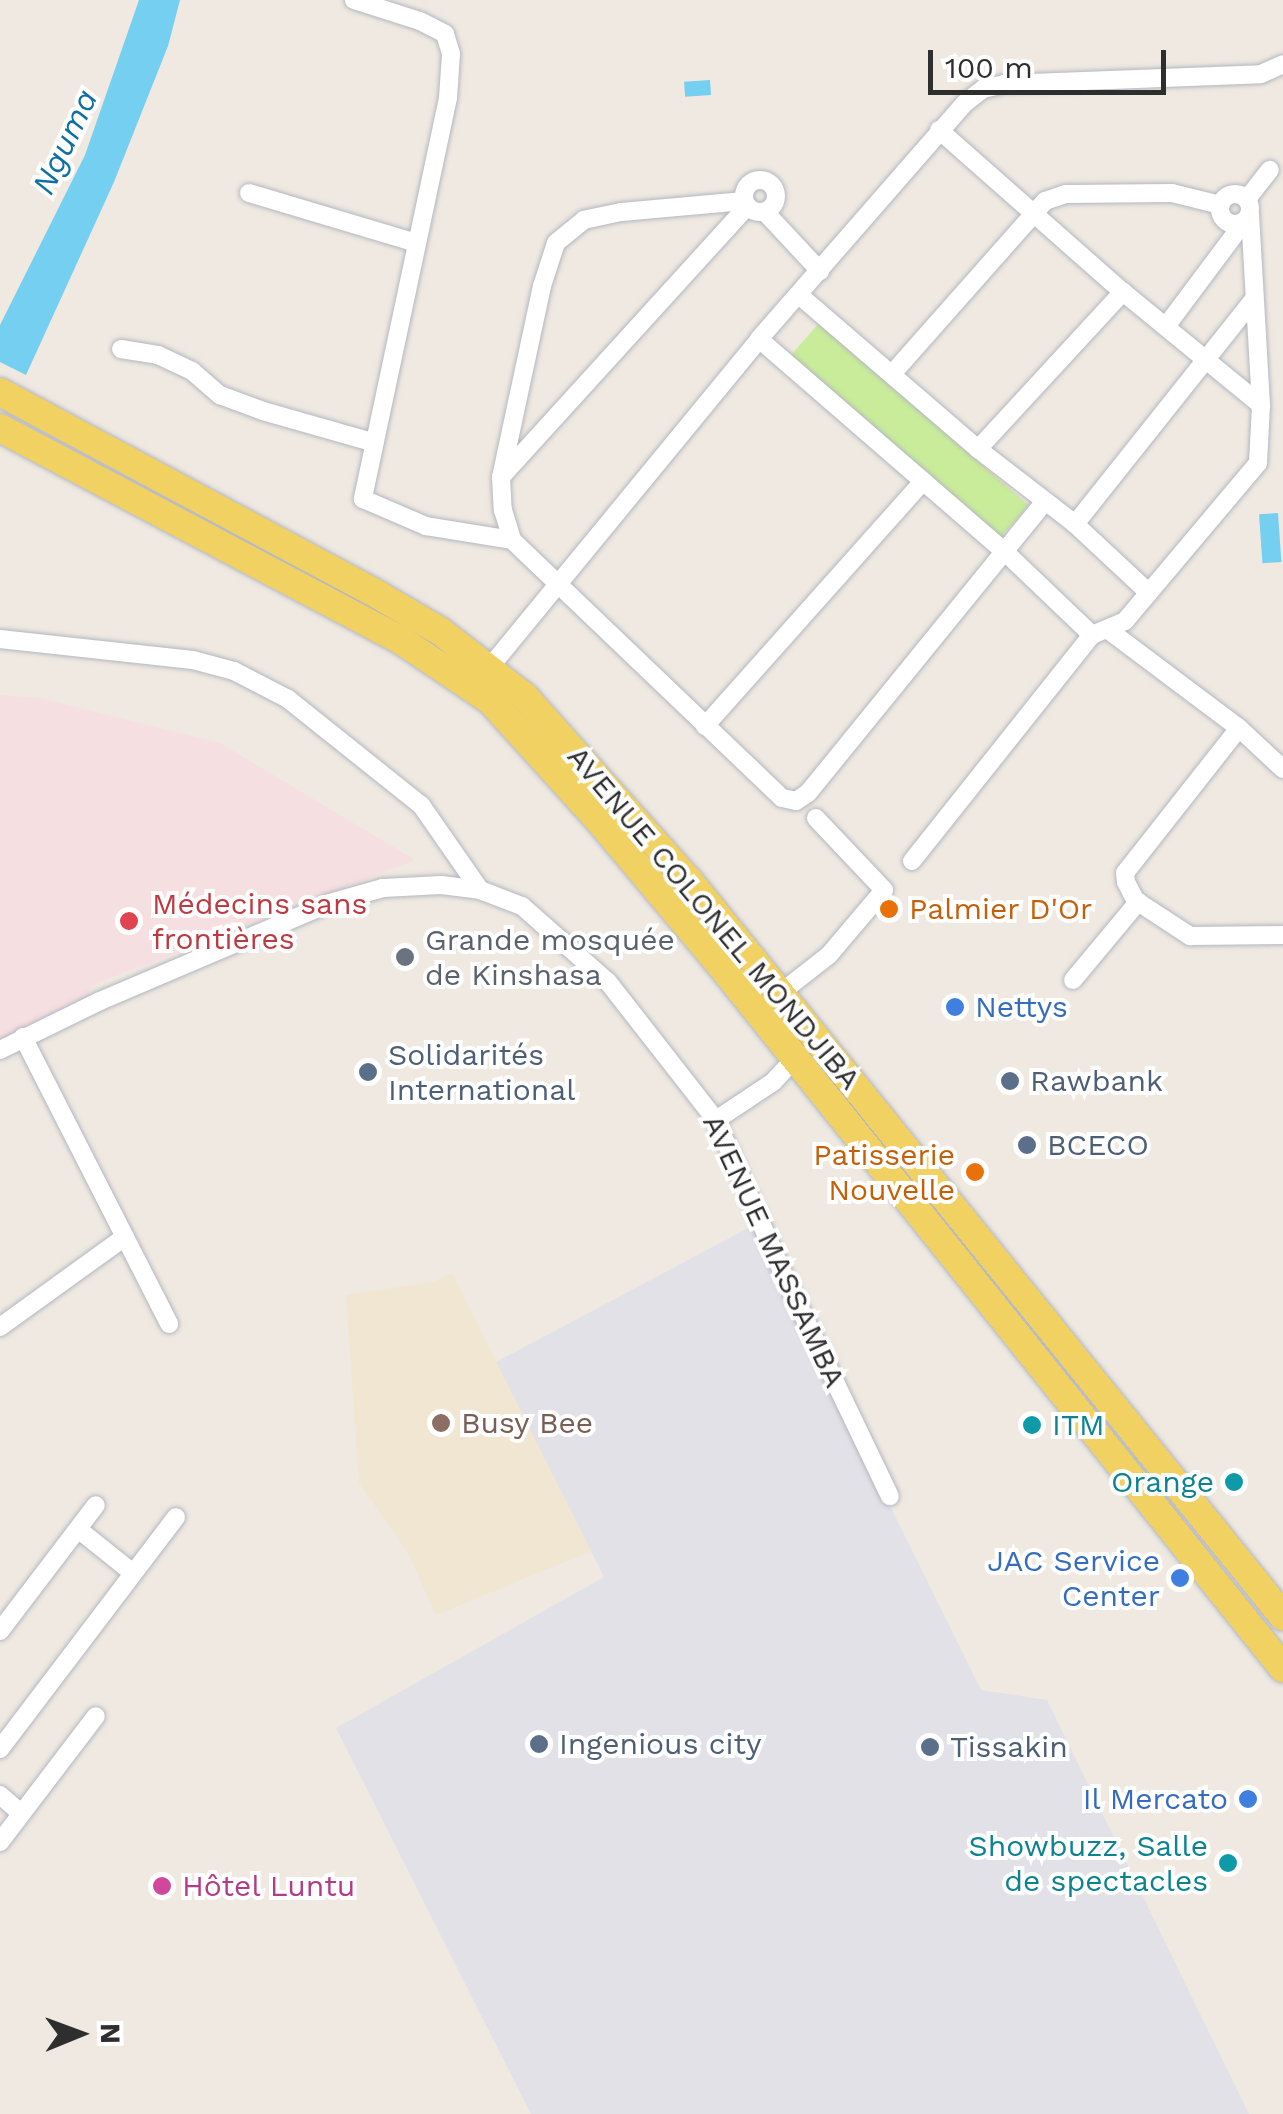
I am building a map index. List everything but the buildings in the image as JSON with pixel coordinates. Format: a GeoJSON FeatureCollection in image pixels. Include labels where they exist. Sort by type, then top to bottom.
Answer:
{"type":"FeatureCollection","features":[{"type":"Feature","properties":{"kind":"main road","name":"AVENUE COLONEL MONDJIBA"},"geometry":{"type":"LineString","coordinates":[[0,392],[380,596],[490,667],[555,728],[919,1190],[1283,1668]]}},
{"type":"Feature","properties":{"kind":"main road","name":"AVENUE COLONEL MONDJIBA"},"geometry":{"type":"LineString","coordinates":[[0,428],[402,641],[490,700],[769,1002],[796,1057],[919,1190],[1283,1616]]}},
{"type":"Feature","properties":{"kind":"street"},"geometry":{"type":"LineString","coordinates":[[354,0],[420,21],[445,34],[452,54],[448,98],[363,499],[388,514],[426,526],[512,540]]}},
{"type":"Feature","properties":{"kind":"street"},"geometry":{"type":"LineString","coordinates":[[490,667],[759,339],[939,130],[983,89],[1005,84],[1261,74],[1283,64]]}},
{"type":"Feature","properties":{"kind":"street"},"geometry":{"type":"LineString","coordinates":[[939,130],[1122,292],[1168,325],[1262,405]]}},
{"type":"Feature","properties":{"kind":"street"},"geometry":{"type":"LineString","coordinates":[[1168,325],[1247,212],[1270,170]]}},
{"type":"Feature","properties":{"kind":"street"},"geometry":{"type":"LineString","coordinates":[[248,193],[417,244]]}},
{"type":"Feature","properties":{"kind":"street"},"geometry":{"type":"LineString","coordinates":[[892,374],[1045,201],[1065,194],[1172,193],[1221,206],[1230,194],[1247,212],[1262,405],[1258,463],[1126,621],[1100,632],[912,862]]}},
{"type":"Feature","properties":{"kind":"street"},"geometry":{"type":"LineString","coordinates":[[820,271],[752,206],[602,216],[584,220],[556,243],[542,286],[501,477],[503,510],[512,540],[782,798],[796,801],[808,793],[1046,502]]}},
{"type":"Feature","properties":{"kind":"street"},"geometry":{"type":"LineString","coordinates":[[501,477],[752,206]]}},
{"type":"Feature","properties":{"kind":"street"},"geometry":{"type":"LineString","coordinates":[[978,450],[1122,292]]}},
{"type":"Feature","properties":{"kind":"street"},"geometry":{"type":"LineString","coordinates":[[798,296],[978,450],[1075,524],[1149,593]]}},
{"type":"Feature","properties":{"kind":"street"},"geometry":{"type":"LineString","coordinates":[[1075,524],[1254,299]]}},
{"type":"Feature","properties":{"kind":"street"},"geometry":{"type":"LineString","coordinates":[[759,339],[1100,632],[1239,728],[1283,768]]}},
{"type":"Feature","properties":{"kind":"street"},"geometry":{"type":"LineString","coordinates":[[121,350],[158,355],[192,370],[220,395],[375,444]]}},
{"type":"Feature","properties":{"kind":"street"},"geometry":{"type":"LineString","coordinates":[[705,726],[923,481]]}},
{"type":"Feature","properties":{"kind":"street"},"geometry":{"type":"LineString","coordinates":[[0,638],[194,660],[234,671],[288,699],[421,805],[480,890]]}},
{"type":"Feature","properties":{"kind":"street"},"geometry":{"type":"LineString","coordinates":[[1239,728],[1124,873],[1129,892],[1138,902],[1190,936],[1283,934]]}},
{"type":"Feature","properties":{"kind":"street"},"geometry":{"type":"LineString","coordinates":[[769,1002],[830,955],[884,890],[816,818]]}},
{"type":"Feature","properties":{"kind":"street","name":"AVENUE MASSAMBA"},"geometry":{"type":"LineString","coordinates":[[0,1050],[330,903],[383,888],[441,886],[480,890],[522,906],[608,982],[716,1120],[781,1268],[890,1496]]}},
{"type":"Feature","properties":{"kind":"street"},"geometry":{"type":"LineString","coordinates":[[1073,980],[1138,902]]}},
{"type":"Feature","properties":{"kind":"street"},"geometry":{"type":"LineString","coordinates":[[23,1037],[168,1324]]}},
{"type":"Feature","properties":{"kind":"street"},"geometry":{"type":"LineString","coordinates":[[716,1120],[774,1082],[796,1057]]}},
{"type":"Feature","properties":{"kind":"street"},"geometry":{"type":"LineString","coordinates":[[0,1328],[126,1237]]}},
{"type":"Feature","properties":{"kind":"street"},"geometry":{"type":"LineString","coordinates":[[0,1631],[7,1608],[96,1505]]}},
{"type":"Feature","properties":{"kind":"street"},"geometry":{"type":"LineString","coordinates":[[0,1749],[176,1517]]}},
{"type":"Feature","properties":{"kind":"street"},"geometry":{"type":"LineString","coordinates":[[78,1529],[134,1573]]}},
{"type":"Feature","properties":{"kind":"street"},"geometry":{"type":"LineString","coordinates":[[0,1842],[96,1716]]}},
{"type":"Feature","properties":{"kind":"street"},"geometry":{"type":"LineString","coordinates":[[0,1795],[22,1814]]}},
{"type":"Feature","properties":{"kind":"shaded area","name":"Médecins sans frontières"},"geometry":{"type":"Polygon","coordinates":[[[0,695],[40,698],[220,743],[415,860],[100,982],[91,987],[88,1000],[0,1044],[0,695]]]}},
{"type":"Feature","properties":{"kind":"shaded area"},"geometry":{"type":"Polygon","coordinates":[[[752,1226],[981,1690],[1047,1700],[1249,2114],[531,2114],[336,1728],[604,1577],[496,1362],[752,1226]]]}},
{"type":"Feature","properties":{"kind":"shaded area","name":"Busy Bee"},"geometry":{"type":"Polygon","coordinates":[[[452,1273],[591,1551],[436,1615],[407,1551],[359,1483],[346,1295],[433,1282],[452,1273]]]}},
{"type":"Feature","properties":{"kind":"green space"},"geometry":{"type":"Polygon","coordinates":[[[819,323],[1029,505],[999,540],[789,358],[819,323]]]}},
{"type":"Feature","properties":{"kind":"water"},"geometry":{"type":"Polygon","coordinates":[[[139,0],[180,0],[168,46],[114,182],[26,375],[0,362],[0,325],[85,155],[139,0]]]}},
{"type":"Feature","properties":{"kind":"water"},"geometry":{"type":"Polygon","coordinates":[[[710,80],[711,95],[685,97],[684,82],[710,80]]]}},
{"type":"Feature","properties":{"kind":"water"},"geometry":{"type":"Polygon","coordinates":[[[1278,513],[1281,562],[1262,563],[1259,514],[1278,513]]]}},
{"type":"Feature","properties":{"kind":"place","name":"Palmier D'Or"},"geometry":{"type":"Point","coordinates":[889,909]}},
{"type":"Feature","properties":{"kind":"place","name":"Médecins sans frontières"},"geometry":{"type":"Point","coordinates":[129,921]}},
{"type":"Feature","properties":{"kind":"place","name":"Grande mosquée de Kinshasa"},"geometry":{"type":"Point","coordinates":[405,957]}},
{"type":"Feature","properties":{"kind":"place","name":"Nettys"},"geometry":{"type":"Point","coordinates":[955,1007]}},
{"type":"Feature","properties":{"kind":"place","name":"Solidarités International"},"geometry":{"type":"Point","coordinates":[368,1072]}},
{"type":"Feature","properties":{"kind":"place","name":"Rawbank"},"geometry":{"type":"Point","coordinates":[1010,1081]}},
{"type":"Feature","properties":{"kind":"place","name":"BCECO"},"geometry":{"type":"Point","coordinates":[1027,1145]}},
{"type":"Feature","properties":{"kind":"place","name":"Patisserie Nouvelle"},"geometry":{"type":"Point","coordinates":[975,1172]}},
{"type":"Feature","properties":{"kind":"place","name":"Busy Bee"},"geometry":{"type":"Point","coordinates":[441,1423]}},
{"type":"Feature","properties":{"kind":"place","name":"ITM"},"geometry":{"type":"Point","coordinates":[1032,1425]}},
{"type":"Feature","properties":{"kind":"place","name":"Orange"},"geometry":{"type":"Point","coordinates":[1234,1482]}},
{"type":"Feature","properties":{"kind":"place","name":"JAC Service Center"},"geometry":{"type":"Point","coordinates":[1180,1578]}},
{"type":"Feature","properties":{"kind":"place","name":"Ingenious city"},"geometry":{"type":"Point","coordinates":[539,1744]}},
{"type":"Feature","properties":{"kind":"place","name":"Tissakin"},"geometry":{"type":"Point","coordinates":[930,1747]}},
{"type":"Feature","properties":{"kind":"place","name":"Il Mercato"},"geometry":{"type":"Point","coordinates":[1248,1799]}},
{"type":"Feature","properties":{"kind":"place","name":"Showbuzz, Salle de spectacles"},"geometry":{"type":"Point","coordinates":[1228,1863]}},
{"type":"Feature","properties":{"kind":"place","name":"Hôtel Luntu"},"geometry":{"type":"Point","coordinates":[162,1886]}},
{"type":"Feature","properties":{"kind":"water label","name":"Nguma"},"geometry":{"type":"Point","coordinates":[65,142]}}]}
